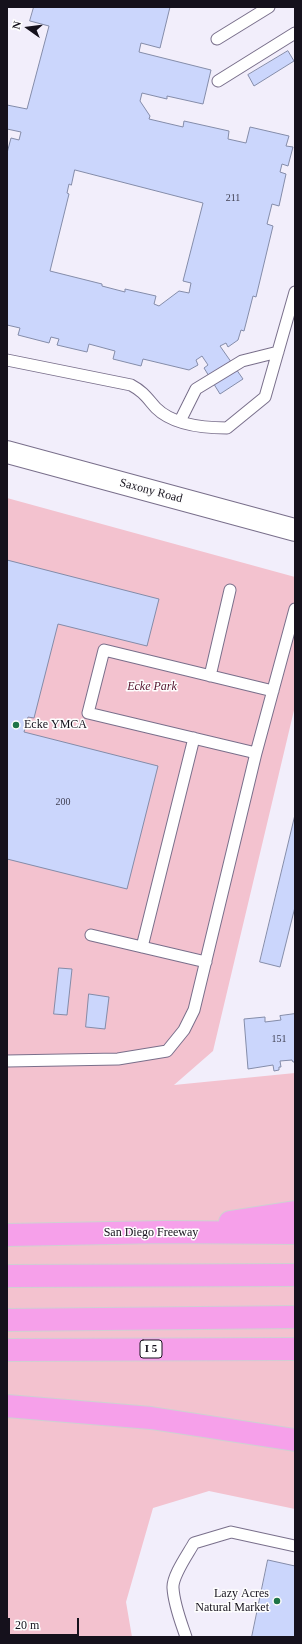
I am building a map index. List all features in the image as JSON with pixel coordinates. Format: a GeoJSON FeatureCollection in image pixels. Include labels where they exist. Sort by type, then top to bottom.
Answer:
{"type":"FeatureCollection","features":[{"type":"Feature","properties":{"kind":"highway"},"geometry":{"type":"LineString","coordinates":[[164,1232],[295,1212]]}},
{"type":"Feature","properties":{"kind":"highway","name":"San Diego Freeway"},"geometry":{"type":"LineString","coordinates":[[7,1235],[164,1232],[295,1233]]}},
{"type":"Feature","properties":{"kind":"highway"},"geometry":{"type":"LineString","coordinates":[[7,1276],[295,1275]]}},
{"type":"Feature","properties":{"kind":"highway"},"geometry":{"type":"LineString","coordinates":[[7,1320],[295,1317]]}},
{"type":"Feature","properties":{"kind":"highway","name":"I 5"},"geometry":{"type":"LineString","coordinates":[[7,1350],[295,1349]]}},
{"type":"Feature","properties":{"kind":"highway"},"geometry":{"type":"LineString","coordinates":[[7,1406],[151,1418],[295,1440]]}},
{"type":"Feature","properties":{"kind":"street","name":"Saxony Road"},"geometry":{"type":"LineString","coordinates":[[7,452],[295,530]]}},
{"type":"Feature","properties":{"kind":"lane"},"geometry":{"type":"LineString","coordinates":[[217,39],[268,7]]}},
{"type":"Feature","properties":{"kind":"lane"},"geometry":{"type":"LineString","coordinates":[[218,81],[295,33]]}},
{"type":"Feature","properties":{"kind":"lane"},"geometry":{"type":"LineString","coordinates":[[7,360],[131,386],[142,391],[158,409],[180,421],[200,427],[227,428],[266,397],[295,292]]}},
{"type":"Feature","properties":{"kind":"lane"},"geometry":{"type":"LineString","coordinates":[[180,421],[196,388],[242,361],[278,352]]}},
{"type":"Feature","properties":{"kind":"lane"},"geometry":{"type":"LineString","coordinates":[[210,676],[230,590]]}},
{"type":"Feature","properties":{"kind":"lane"},"geometry":{"type":"LineString","coordinates":[[7,1060],[118,1059],[167,1051],[184,1030],[194,1010],[256,753],[295,609]]}},
{"type":"Feature","properties":{"kind":"lane"},"geometry":{"type":"LineString","coordinates":[[256,753],[88,713],[102,657],[104,650],[273,691]]}},
{"type":"Feature","properties":{"kind":"lane"},"geometry":{"type":"LineString","coordinates":[[142,947],[194,738]]}},
{"type":"Feature","properties":{"kind":"lane"},"geometry":{"type":"LineString","coordinates":[[91,935],[206,962]]}},
{"type":"Feature","properties":{"kind":"lane"},"geometry":{"type":"LineString","coordinates":[[186,1637],[178,1614],[173,1587],[182,1564],[194,1543],[231,1532],[295,1546]]}},
{"type":"Feature","properties":{"kind":"green space","name":"Ecke Park"},"geometry":{"type":"Polygon","coordinates":[[[7,498],[295,577],[295,706],[213,1051],[174,1085],[295,1073],[295,1509],[209,1491],[153,1508],[126,1602],[132,1637],[7,1637],[7,498]]]}},
{"type":"Feature","properties":{"kind":"building"},"geometry":{"type":"Polygon","coordinates":[[[34,7],[170,7],[160,48],[141,43],[139,52],[211,70],[203,104],[167,96],[167,99],[142,93],[140,101],[150,116],[149,119],[183,127],[184,121],[229,131],[228,139],[246,143],[250,127],[289,136],[286,146],[293,147],[288,166],[282,164],[280,172],[286,174],[279,206],[272,204],[267,224],[273,226],[256,297],[253,296],[244,331],[241,330],[238,340],[228,347],[226,343],[220,346],[243,379],[220,394],[204,368],[208,365],[202,356],[196,360],[198,365],[189,370],[143,359],[141,366],[113,359],[115,351],[89,344],[87,352],[57,345],[59,339],[51,337],[49,343],[18,335],[20,328],[7,325],[7,153],[11,138],[19,140],[21,132],[7,129],[7,105],[27,109],[49,26],[30,21],[34,7]],[[75,170],[71,185],[69,184],[67,193],[69,194],[50,271],[102,284],[102,286],[125,292],[125,289],[156,296],[154,304],[159,306],[179,291],[189,293],[191,283],[183,281],[203,203],[75,170]]]}},
{"type":"Feature","properties":{"kind":"building"},"geometry":{"type":"Polygon","coordinates":[[[288,51],[294,61],[254,86],[248,75],[288,51]]]}},
{"type":"Feature","properties":{"kind":"building","name":"Ecke YMCA"},"geometry":{"type":"Polygon","coordinates":[[[7,560],[159,599],[147,646],[58,624],[34,718],[28,717],[24,732],[158,766],[127,889],[7,859],[7,560]]]}},
{"type":"Feature","properties":{"kind":"building"},"geometry":{"type":"Polygon","coordinates":[[[295,815],[295,907],[280,967],[260,962],[295,815]]]}},
{"type":"Feature","properties":{"kind":"building"},"geometry":{"type":"Polygon","coordinates":[[[59,968],[72,969],[67,1015],[54,1014],[59,968]]]}},
{"type":"Feature","properties":{"kind":"building"},"geometry":{"type":"Polygon","coordinates":[[[89,994],[109,997],[105,1029],[86,1027],[89,994]]]}},
{"type":"Feature","properties":{"kind":"building"},"geometry":{"type":"Polygon","coordinates":[[[295,1014],[295,1062],[292,1060],[280,1061],[281,1067],[279,1067],[279,1070],[274,1071],[273,1065],[248,1069],[244,1019],[265,1017],[265,1022],[281,1020],[280,1016],[295,1014]]]}},
{"type":"Feature","properties":{"kind":"building","name":"Lazy Acres Natural Market"},"geometry":{"type":"Polygon","coordinates":[[[268,1560],[295,1566],[295,1637],[252,1637],[268,1560]]]}},
{"type":"Feature","properties":{"kind":"place","name":"Ecke YMCA"},"geometry":{"type":"Point","coordinates":[16,725]}},
{"type":"Feature","properties":{"kind":"place","name":"Lazy Acres Natural Market"},"geometry":{"type":"Point","coordinates":[277,1601]}}]}
